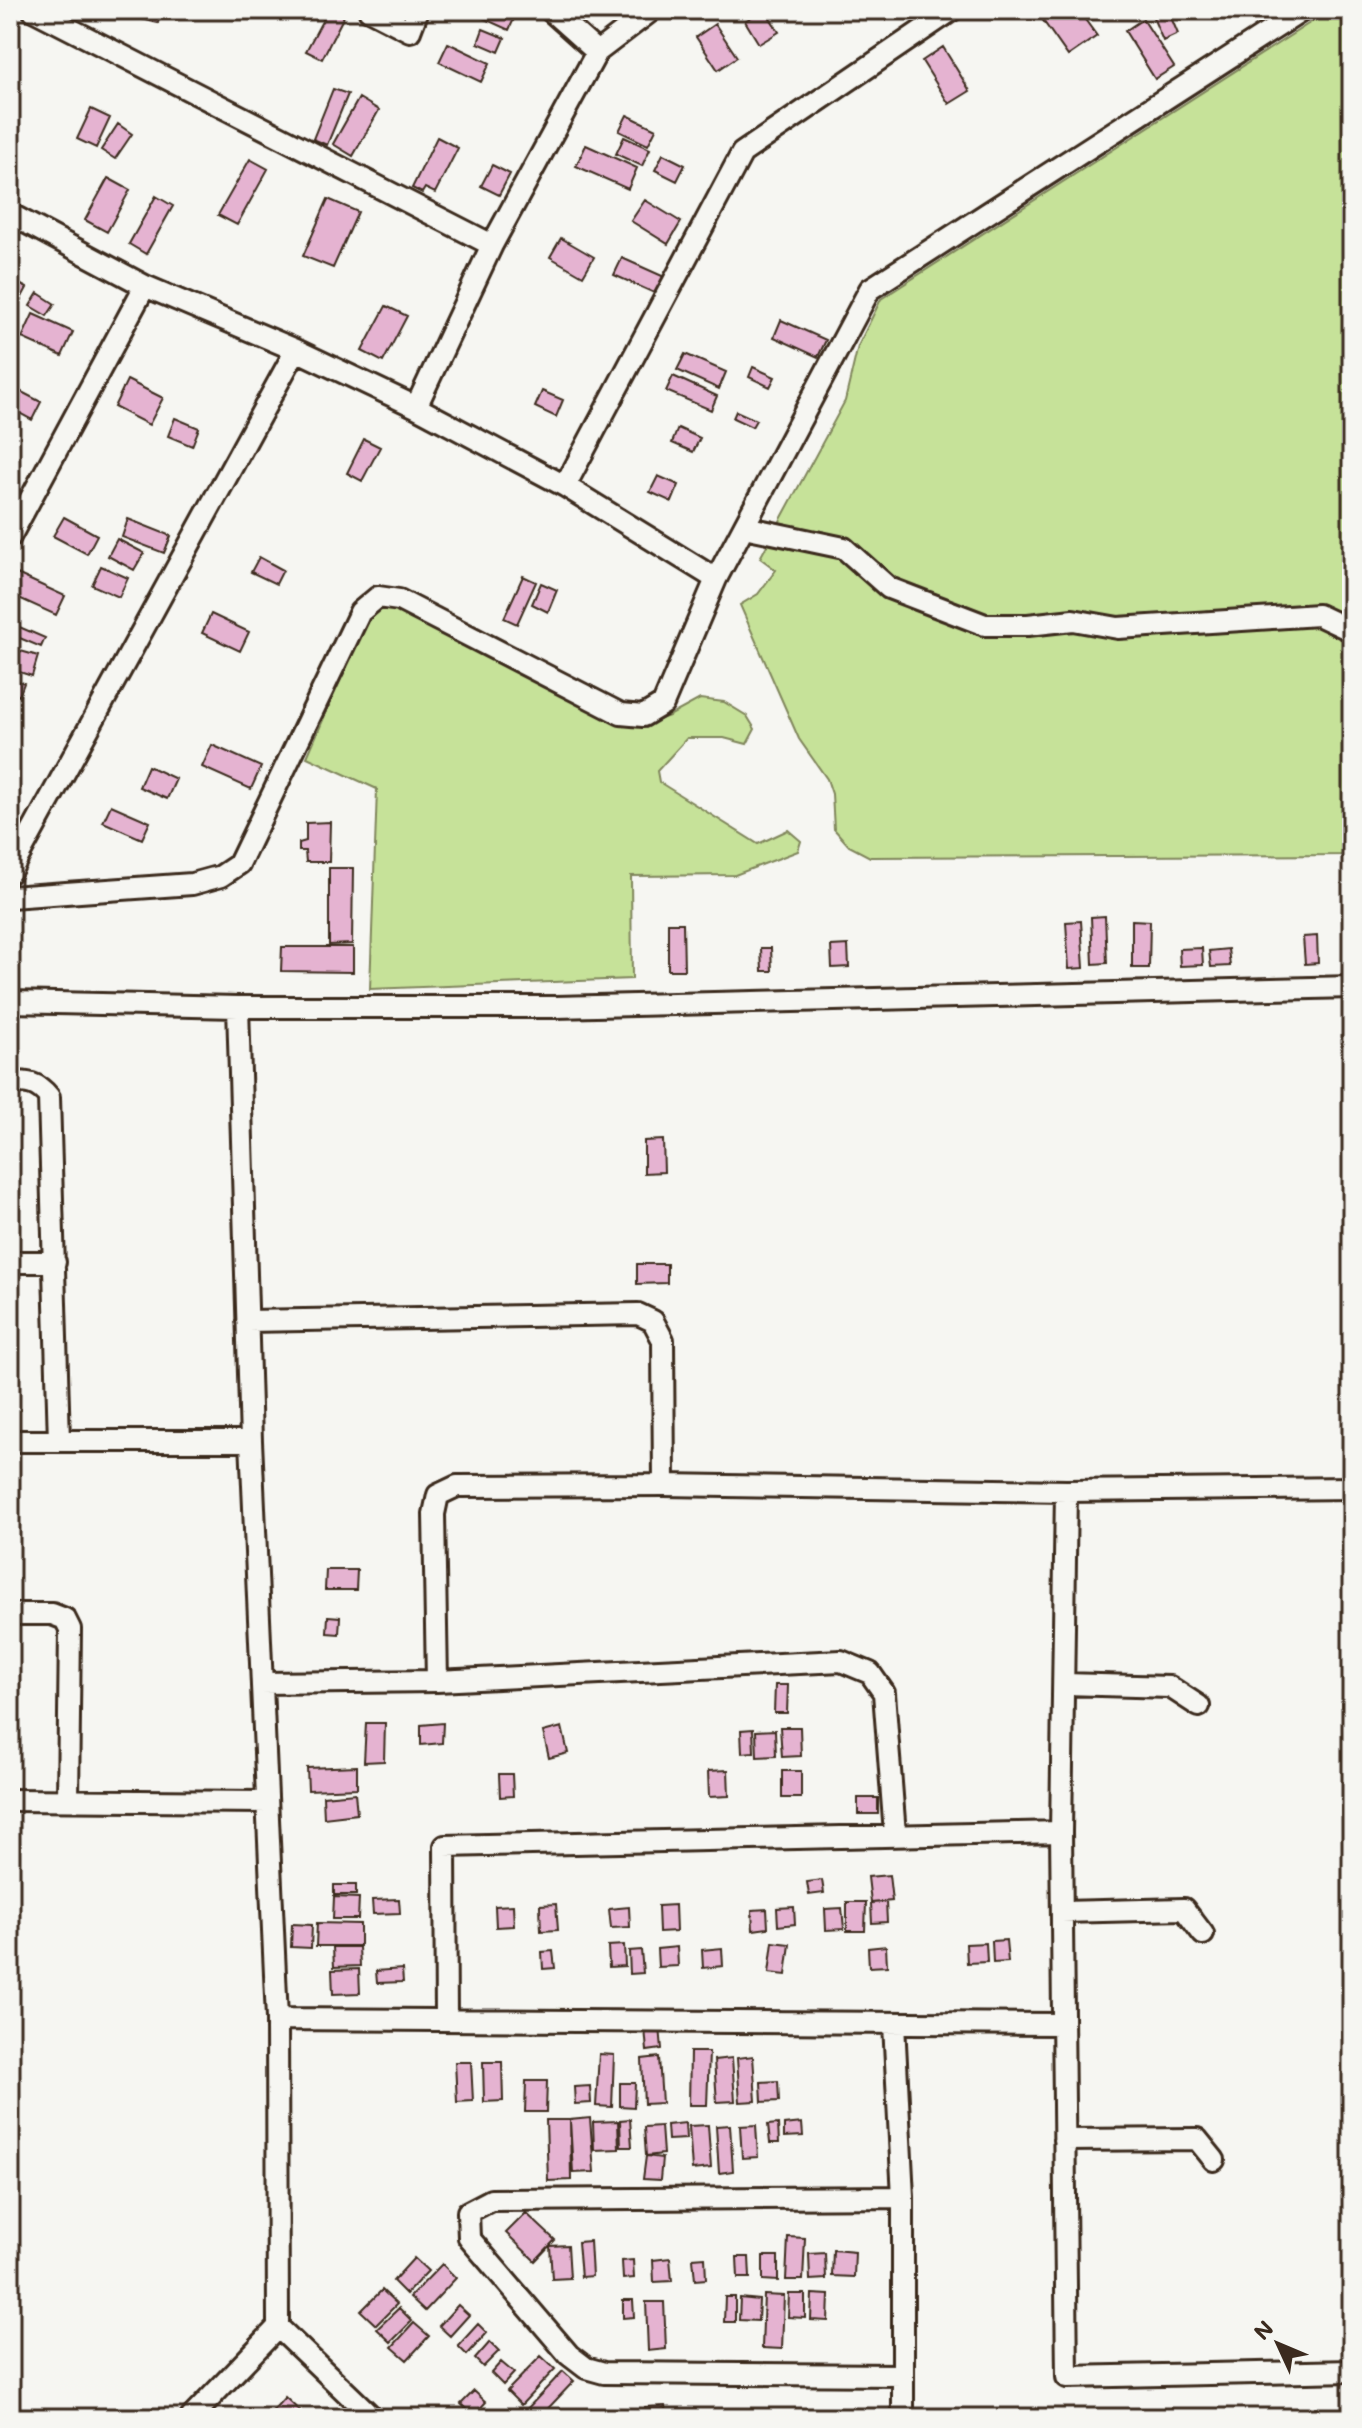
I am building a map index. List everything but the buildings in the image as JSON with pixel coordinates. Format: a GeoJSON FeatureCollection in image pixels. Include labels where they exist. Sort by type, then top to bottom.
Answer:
{"type":"FeatureCollection","features":[{"type":"Feature","properties":{"kind":"street"},"geometry":{"type":"LineString","coordinates":[[33,10],[492,245]]}},
{"type":"Feature","properties":{"kind":"street"},"geometry":{"type":"LineString","coordinates":[[369,10],[410,31],[418,10]]}},
{"type":"Feature","properties":{"kind":"street"},"geometry":{"type":"LineString","coordinates":[[550,10],[597,52]]}},
{"type":"Feature","properties":{"kind":"street"},"geometry":{"type":"LineString","coordinates":[[416,407],[492,245],[597,52],[652,10]]}},
{"type":"Feature","properties":{"kind":"street"},"geometry":{"type":"LineString","coordinates":[[565,486],[742,153],[952,10]]}},
{"type":"Feature","properties":{"kind":"street"},"geometry":{"type":"LineString","coordinates":[[10,897],[192,884],[221,876],[239,864],[360,612],[378,597],[399,600],[621,714],[643,716],[663,704],[716,579],[870,289],[1303,10]]}},
{"type":"Feature","properties":{"kind":"street"},"geometry":{"type":"LineString","coordinates":[[10,214],[145,286],[296,350],[416,407],[565,486],[716,579]]}},
{"type":"Feature","properties":{"kind":"street"},"geometry":{"type":"LineString","coordinates":[[10,537],[145,286]]}},
{"type":"Feature","properties":{"kind":"street"},"geometry":{"type":"LineString","coordinates":[[10,872],[296,350]]}},
{"type":"Feature","properties":{"kind":"street"},"geometry":{"type":"LineString","coordinates":[[744,527],[844,548],[889,588],[985,625],[1028,625],[1073,620],[1118,628],[1318,615],[1352,631]]}},
{"type":"Feature","properties":{"kind":"street"},"geometry":{"type":"LineString","coordinates":[[10,1002],[238,1007],[556,1007],[1352,987]]}},
{"type":"Feature","properties":{"kind":"street"},"geometry":{"type":"LineString","coordinates":[[191,2418],[278,2327],[277,2019],[251,1441],[238,1007]]}},
{"type":"Feature","properties":{"kind":"street"},"geometry":{"type":"LineString","coordinates":[[10,1082],[29,1082],[41,1087],[49,1097],[59,1441]]}},
{"type":"Feature","properties":{"kind":"street"},"geometry":{"type":"LineString","coordinates":[[10,1262],[55,1262]]}},
{"type":"Feature","properties":{"kind":"street"},"geometry":{"type":"LineString","coordinates":[[247,1321],[638,1314],[653,1321],[663,1340],[664,1485]]}},
{"type":"Feature","properties":{"kind":"street"},"geometry":{"type":"LineString","coordinates":[[10,1441],[251,1441]]}},
{"type":"Feature","properties":{"kind":"street"},"geometry":{"type":"LineString","coordinates":[[437,1681],[434,1514],[438,1495],[457,1486],[664,1485],[1066,1491],[1352,1488]]}},
{"type":"Feature","properties":{"kind":"street"},"geometry":{"type":"LineString","coordinates":[[1066,1491],[1061,1832],[1067,2377],[1352,2371]]}},
{"type":"Feature","properties":{"kind":"street"},"geometry":{"type":"LineString","coordinates":[[10,1614],[52,1614],[65,1619],[70,1629],[68,1800]]}},
{"type":"Feature","properties":{"kind":"street"},"geometry":{"type":"LineString","coordinates":[[262,1683],[437,1681],[841,1661],[870,1673],[884,1693],[895,1834]]}},
{"type":"Feature","properties":{"kind":"street"},"geometry":{"type":"LineString","coordinates":[[1065,1684],[1170,1687],[1199,1706]]}},
{"type":"Feature","properties":{"kind":"street"},"geometry":{"type":"LineString","coordinates":[[10,1800],[267,1802]]}},
{"type":"Feature","properties":{"kind":"street"},"geometry":{"type":"LineString","coordinates":[[446,2020],[445,1846],[1061,1832]]}},
{"type":"Feature","properties":{"kind":"street"},"geometry":{"type":"LineString","coordinates":[[1062,1912],[1184,1909],[1203,1934]]}},
{"type":"Feature","properties":{"kind":"street"},"geometry":{"type":"LineString","coordinates":[[277,2019],[1063,2024]]}},
{"type":"Feature","properties":{"kind":"street"},"geometry":{"type":"LineString","coordinates":[[894,2024],[903,2197],[903,2418]]}},
{"type":"Feature","properties":{"kind":"street"},"geometry":{"type":"LineString","coordinates":[[1064,2140],[1197,2139],[1214,2160]]}},
{"type":"Feature","properties":{"kind":"street"},"geometry":{"type":"LineString","coordinates":[[903,2197],[491,2200],[468,2212],[469,2238],[569,2355],[586,2368],[604,2373],[903,2375]]}},
{"type":"Feature","properties":{"kind":"street"},"geometry":{"type":"LineString","coordinates":[[278,2327],[373,2418]]}},
{"type":"Feature","properties":{"kind":"green space"},"geometry":{"type":"Polygon","coordinates":[[[1330,10],[1352,10],[1352,855],[870,857],[849,846],[834,829],[832,794],[827,779],[799,739],[740,605],[758,594],[776,570],[760,558],[845,401],[858,346],[881,299],[1330,10]]]}},
{"type":"Feature","properties":{"kind":"green space"},"geometry":{"type":"Polygon","coordinates":[[[399,607],[646,724],[669,716],[700,699],[724,702],[747,716],[755,729],[747,744],[724,738],[687,738],[657,771],[659,782],[758,844],[788,830],[801,841],[798,851],[735,875],[631,876],[632,979],[370,989],[377,789],[307,757],[364,625],[379,610],[399,607]]]}}]}
